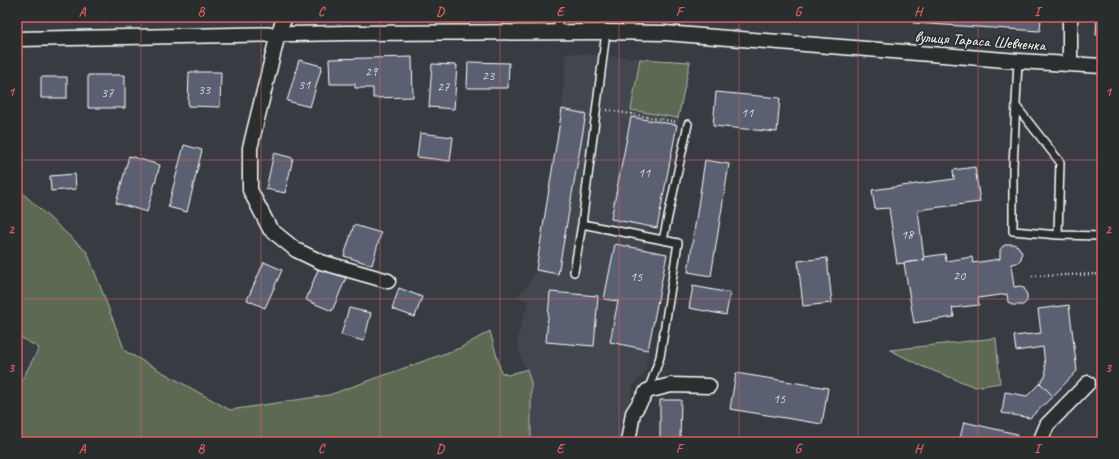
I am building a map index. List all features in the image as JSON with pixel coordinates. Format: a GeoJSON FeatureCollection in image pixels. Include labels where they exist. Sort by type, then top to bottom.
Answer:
{"type":"FeatureCollection","features":[{"type":"Feature","properties":{"kind":"street"},"geometry":{"type":"LineString","coordinates":[[286,17],[278,34],[250,148],[250,190],[270,229],[296,250],[321,262],[388,281]]}},
{"type":"Feature","properties":{"kind":"street"},"geometry":{"type":"LineString","coordinates":[[1070,17],[1070,64]]}},
{"type":"Feature","properties":{"kind":"street","name":"вулиця Тараса Шевченка"},"geometry":{"type":"LineString","coordinates":[[17,39],[278,34],[606,32],[665,34],[1102,66]]}},
{"type":"Feature","properties":{"kind":"street"},"geometry":{"type":"LineString","coordinates":[[1040,442],[1047,425],[1088,383]]}},
{"type":"Feature","properties":{"kind":"street"},"geometry":{"type":"LineString","coordinates":[[628,442],[633,414],[648,391],[671,385],[709,386]]}},
{"type":"Feature","properties":{"kind":"lane"},"geometry":{"type":"LineString","coordinates":[[558,17],[558,32]]}},
{"type":"Feature","properties":{"kind":"lane"},"geometry":{"type":"LineString","coordinates":[[574,272],[582,224],[606,32]]}},
{"type":"Feature","properties":{"kind":"lane"},"geometry":{"type":"LineString","coordinates":[[1018,61],[1013,167],[1013,231],[1058,235],[1102,236]]}},
{"type":"Feature","properties":{"kind":"lane"},"geometry":{"type":"LineString","coordinates":[[1016,106],[1060,162],[1058,235]]}},
{"type":"Feature","properties":{"kind":"lane"},"geometry":{"type":"LineString","coordinates":[[663,240],[688,124]]}},
{"type":"Feature","properties":{"kind":"lane"},"geometry":{"type":"LineString","coordinates":[[582,224],[678,243],[660,357],[648,391]]}},
{"type":"Feature","properties":{"kind":"path"},"geometry":{"type":"LineString","coordinates":[[597,108],[688,124]]}},
{"type":"Feature","properties":{"kind":"path"},"geometry":{"type":"LineString","coordinates":[[1032,276],[1102,274]]}},
{"type":"Feature","properties":{"kind":"shaded area"},"geometry":{"type":"Polygon","coordinates":[[[566,53],[690,62],[657,228],[649,227],[645,249],[667,254],[648,350],[646,371],[633,385],[622,442],[531,442],[531,383],[527,369],[522,361],[517,341],[529,302],[518,296],[531,281],[536,270],[562,109],[566,53]]]}},
{"type":"Feature","properties":{"kind":"green space"},"geometry":{"type":"Polygon","coordinates":[[[640,59],[690,62],[678,118],[631,110],[640,59]]]}},
{"type":"Feature","properties":{"kind":"green space"},"geometry":{"type":"Polygon","coordinates":[[[17,188],[87,252],[125,351],[230,410],[329,395],[460,348],[490,331],[501,372],[508,375],[527,369],[531,383],[531,442],[17,442],[17,389],[39,348],[17,335],[17,188]]]}},
{"type":"Feature","properties":{"kind":"green space"},"geometry":{"type":"Polygon","coordinates":[[[996,338],[1000,383],[975,387],[921,366],[890,350],[996,338]]]}},
{"type":"Feature","properties":{"kind":"building"},"geometry":{"type":"Polygon","coordinates":[[[738,17],[762,17],[759,20],[742,20],[738,17]]]}},
{"type":"Feature","properties":{"kind":"building"},"geometry":{"type":"Polygon","coordinates":[[[832,17],[885,17],[885,20],[832,17]]]}},
{"type":"Feature","properties":{"kind":"building"},"geometry":{"type":"Polygon","coordinates":[[[913,17],[1041,17],[1040,31],[913,23],[913,17]]]}},
{"type":"Feature","properties":{"kind":"building"},"geometry":{"type":"Polygon","coordinates":[[[1097,17],[1102,17],[1102,35],[1096,35],[1097,17]]]}},
{"type":"Feature","properties":{"kind":"building"},"geometry":{"type":"Polygon","coordinates":[[[412,57],[413,97],[373,98],[373,88],[355,88],[355,84],[330,84],[329,59],[412,57]]]}},
{"type":"Feature","properties":{"kind":"building"},"geometry":{"type":"Polygon","coordinates":[[[299,60],[322,66],[310,107],[287,101],[299,60]]]}},
{"type":"Feature","properties":{"kind":"building"},"geometry":{"type":"Polygon","coordinates":[[[468,62],[509,63],[508,88],[467,88],[468,62]]]}},
{"type":"Feature","properties":{"kind":"building"},"geometry":{"type":"Polygon","coordinates":[[[432,64],[457,65],[454,109],[429,107],[432,64]]]}},
{"type":"Feature","properties":{"kind":"building"},"geometry":{"type":"Polygon","coordinates":[[[189,72],[221,72],[220,107],[188,106],[189,72]]]}},
{"type":"Feature","properties":{"kind":"building"},"geometry":{"type":"Polygon","coordinates":[[[88,75],[125,75],[125,108],[88,108],[88,75]]]}},
{"type":"Feature","properties":{"kind":"building"},"geometry":{"type":"Polygon","coordinates":[[[41,77],[67,77],[67,98],[41,98],[41,77]]]}},
{"type":"Feature","properties":{"kind":"building"},"geometry":{"type":"Polygon","coordinates":[[[716,92],[780,98],[777,132],[713,126],[716,92]]]}},
{"type":"Feature","properties":{"kind":"building"},"geometry":{"type":"Polygon","coordinates":[[[562,109],[586,114],[558,274],[536,270],[562,109]]]}},
{"type":"Feature","properties":{"kind":"building"},"geometry":{"type":"Polygon","coordinates":[[[631,117],[677,125],[657,228],[611,219],[631,117]]]}},
{"type":"Feature","properties":{"kind":"building"},"geometry":{"type":"Polygon","coordinates":[[[420,133],[453,137],[450,161],[417,157],[420,133]]]}},
{"type":"Feature","properties":{"kind":"building"},"geometry":{"type":"Polygon","coordinates":[[[184,145],[202,150],[187,212],[168,207],[184,145]]]}},
{"type":"Feature","properties":{"kind":"building"},"geometry":{"type":"Polygon","coordinates":[[[274,153],[293,158],[285,193],[266,189],[274,153]]]}},
{"type":"Feature","properties":{"kind":"building"},"geometry":{"type":"Polygon","coordinates":[[[129,156],[160,165],[147,212],[116,203],[129,156]]]}},
{"type":"Feature","properties":{"kind":"building"},"geometry":{"type":"Polygon","coordinates":[[[705,160],[729,164],[711,276],[688,272],[705,160]]]}},
{"type":"Feature","properties":{"kind":"building"},"geometry":{"type":"Polygon","coordinates":[[[975,167],[980,202],[918,210],[924,260],[897,264],[889,208],[875,209],[872,190],[954,179],[953,170],[975,167]]]}},
{"type":"Feature","properties":{"kind":"building"},"geometry":{"type":"Polygon","coordinates":[[[75,174],[76,189],[51,191],[50,176],[75,174]]]}},
{"type":"Feature","properties":{"kind":"building"},"geometry":{"type":"Polygon","coordinates":[[[354,225],[381,233],[372,265],[344,256],[354,225]]]}},
{"type":"Feature","properties":{"kind":"building"},"geometry":{"type":"Polygon","coordinates":[[[615,244],[667,254],[648,350],[610,342],[618,301],[604,299],[615,244]]]}},
{"type":"Feature","properties":{"kind":"building"},"geometry":{"type":"Polygon","coordinates":[[[1008,244],[1018,246],[1022,253],[1021,259],[1017,263],[1011,264],[1014,287],[1020,286],[1024,288],[1027,295],[1027,301],[1023,305],[1012,305],[1008,302],[1007,294],[978,298],[979,305],[952,308],[954,317],[914,323],[904,263],[924,260],[924,257],[945,254],[946,261],[972,257],[973,263],[1000,259],[1000,250],[1003,246],[1008,244]]]}},
{"type":"Feature","properties":{"kind":"building"},"geometry":{"type":"Polygon","coordinates":[[[827,258],[832,303],[803,306],[798,261],[827,258]]]}},
{"type":"Feature","properties":{"kind":"building"},"geometry":{"type":"Polygon","coordinates":[[[264,262],[282,270],[265,308],[247,300],[264,262]]]}},
{"type":"Feature","properties":{"kind":"building"},"geometry":{"type":"Polygon","coordinates":[[[319,267],[346,278],[332,311],[306,300],[319,267]]]}},
{"type":"Feature","properties":{"kind":"building"},"geometry":{"type":"Polygon","coordinates":[[[693,286],[730,293],[726,315],[689,308],[693,286]]]}},
{"type":"Feature","properties":{"kind":"building"},"geometry":{"type":"Polygon","coordinates":[[[399,288],[422,297],[415,317],[392,309],[399,288]]]}},
{"type":"Feature","properties":{"kind":"building"},"geometry":{"type":"Polygon","coordinates":[[[550,292],[598,296],[594,346],[546,342],[550,292]]]}},
{"type":"Feature","properties":{"kind":"building"},"geometry":{"type":"Polygon","coordinates":[[[1069,305],[1077,371],[1053,396],[1040,383],[1046,375],[1043,347],[1016,351],[1014,336],[1041,333],[1038,309],[1069,305]]]}},
{"type":"Feature","properties":{"kind":"building"},"geometry":{"type":"Polygon","coordinates":[[[349,308],[371,313],[364,341],[341,335],[349,308]]]}},
{"type":"Feature","properties":{"kind":"building"},"geometry":{"type":"Polygon","coordinates":[[[736,373],[828,388],[822,424],[730,409],[736,373]]]}},
{"type":"Feature","properties":{"kind":"building"},"geometry":{"type":"Polygon","coordinates":[[[1040,383],[1053,396],[1030,418],[1002,413],[1005,392],[1027,396],[1040,383]]]}},
{"type":"Feature","properties":{"kind":"building"},"geometry":{"type":"Polygon","coordinates":[[[660,400],[681,400],[680,439],[660,439],[660,400]]]}},
{"type":"Feature","properties":{"kind":"building"},"geometry":{"type":"Polygon","coordinates":[[[964,422],[1017,434],[1015,442],[959,442],[964,422]]]}}]}
